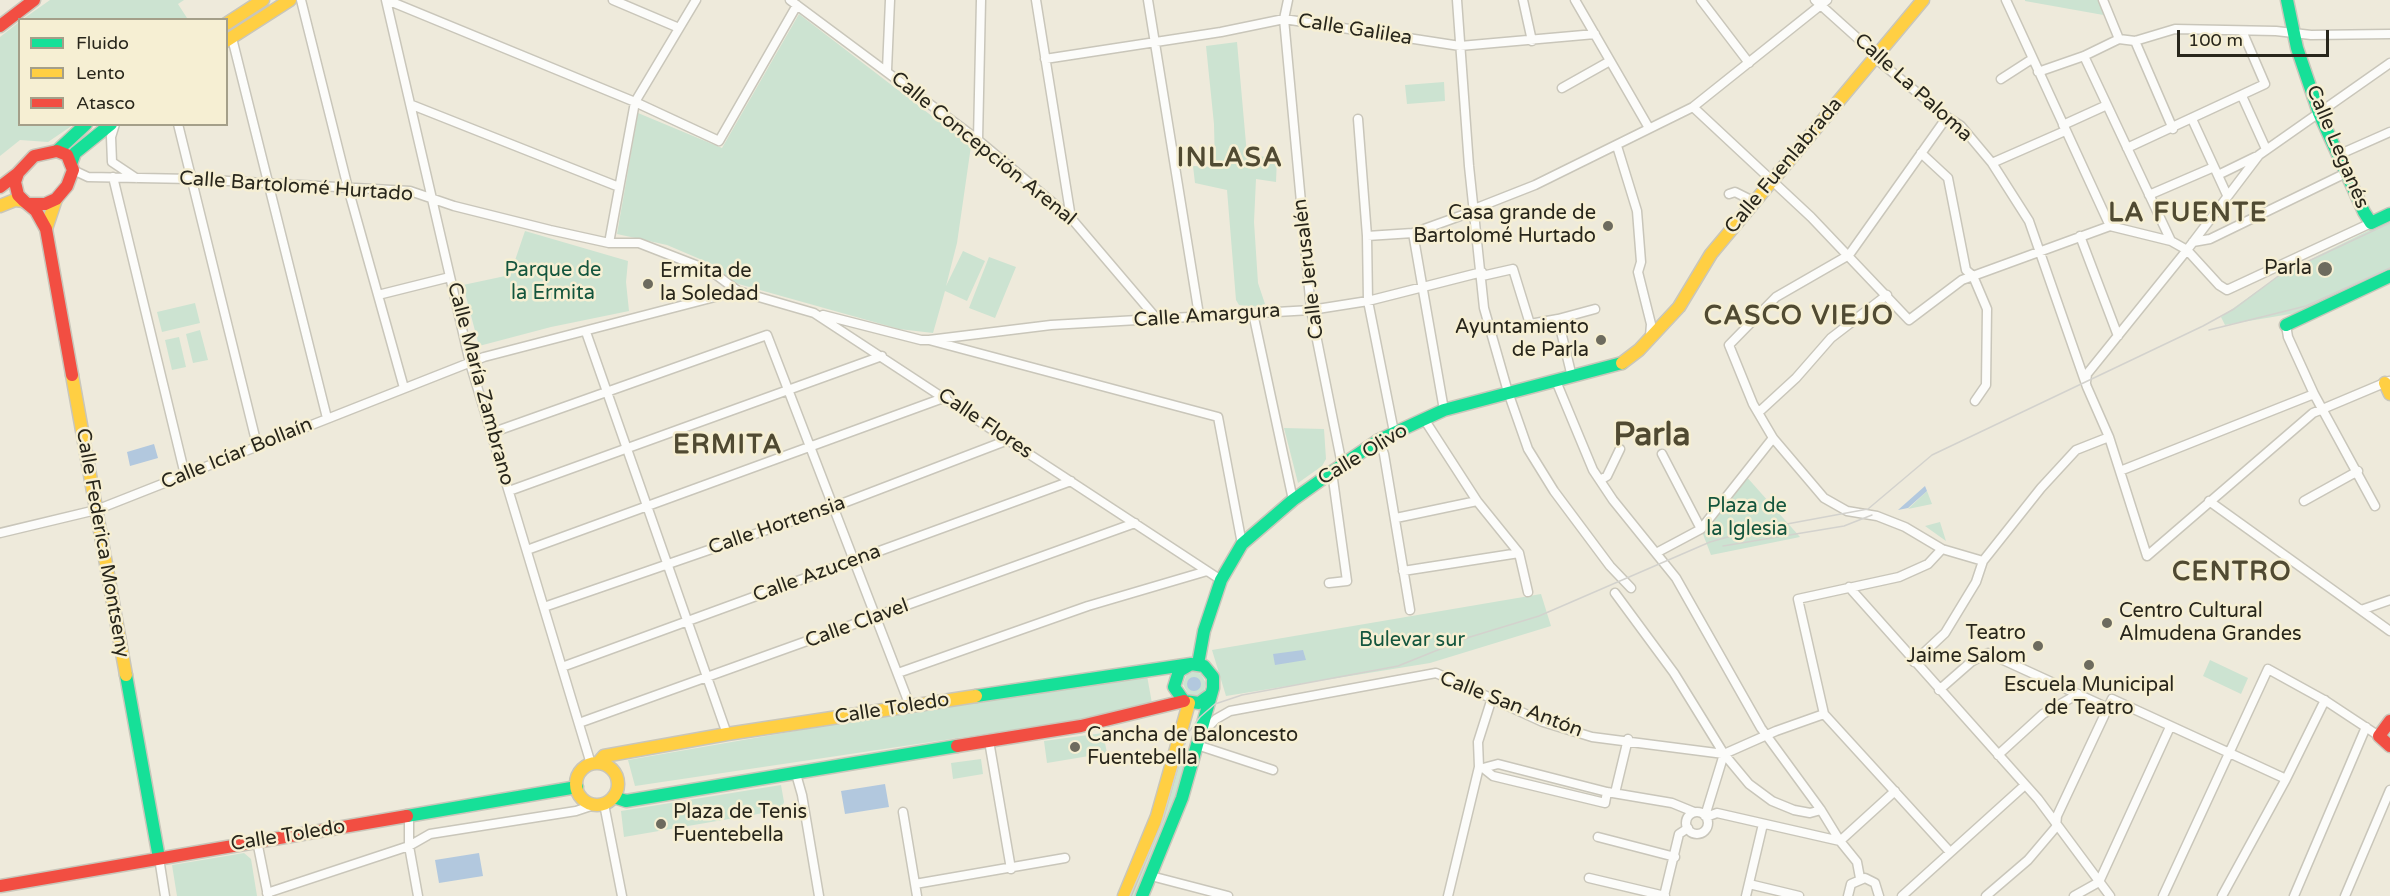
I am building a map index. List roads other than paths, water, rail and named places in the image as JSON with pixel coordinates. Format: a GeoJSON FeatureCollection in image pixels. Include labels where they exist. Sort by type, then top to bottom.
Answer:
{"type":"FeatureCollection","features":[{"type":"Feature","properties":{"kind":"main road"},"geometry":{"type":"LineString","coordinates":[[0,26],[34,0]]}},
{"type":"Feature","properties":{"kind":"main road"},"geometry":{"type":"LineString","coordinates":[[228,23],[263,0]]}},
{"type":"Feature","properties":{"kind":"main road"},"geometry":{"type":"LineString","coordinates":[[229,40],[290,0]]}},
{"type":"Feature","properties":{"kind":"main road","name":"Calle Fuenlabrada"},"geometry":{"type":"LineString","coordinates":[[1650,336],[1679,307],[1711,254],[1923,0]]}},
{"type":"Feature","properties":{"kind":"main road","name":"Calle Leganés"},"geometry":{"type":"LineString","coordinates":[[2287,0],[2293,34],[2319,113],[2371,223]]}},
{"type":"Feature","properties":{"kind":"main road"},"geometry":{"type":"LineString","coordinates":[[0,187],[34,156],[57,151],[84,126]]}},
{"type":"Feature","properties":{"kind":"main road"},"geometry":{"type":"LineString","coordinates":[[0,206],[15,200],[45,204],[56,199],[67,186],[75,153],[110,126]]}},
{"type":"Feature","properties":{"kind":"main road"},"geometry":{"type":"LineString","coordinates":[[57,151],[67,155],[72,167]]}},
{"type":"Feature","properties":{"kind":"main road"},"geometry":{"type":"LineString","coordinates":[[18,173],[15,182],[18,195],[26,203]]}},
{"type":"Feature","properties":{"kind":"main road","name":"Calle Federica Montseny"},"geometry":{"type":"LineString","coordinates":[[46,229],[56,199]]}},
{"type":"Feature","properties":{"kind":"main road","name":"Calle Federica Montseny"},"geometry":{"type":"LineString","coordinates":[[26,203],[36,211],[46,229],[159,858]]}},
{"type":"Feature","properties":{"kind":"main road"},"geometry":{"type":"LineString","coordinates":[[2371,223],[2390,214]]}},
{"type":"Feature","properties":{"kind":"main road"},"geometry":{"type":"LineString","coordinates":[[2286,325],[2390,276]]}},
{"type":"Feature","properties":{"kind":"main road","name":"Calle Olivo"},"geometry":{"type":"LineString","coordinates":[[1194,664],[1221,580],[1242,544],[1293,500],[1337,468],[1379,440],[1444,410],[1620,364],[1631,357],[1650,336]]}},
{"type":"Feature","properties":{"kind":"main road"},"geometry":{"type":"LineString","coordinates":[[1142,896],[1182,798],[1210,695],[1213,677],[1209,670],[1194,664],[1179,671],[1174,680],[1175,691],[1186,702]]}},
{"type":"Feature","properties":{"kind":"main road","name":"Calle Toledo"},"geometry":{"type":"LineString","coordinates":[[595,764],[604,756],[726,734],[1194,664]]}},
{"type":"Feature","properties":{"kind":"main road"},"geometry":{"type":"LineString","coordinates":[[604,802],[618,789],[614,771],[595,764],[580,773],[577,787],[586,801],[604,802],[626,801],[1081,726],[1186,702],[1199,703],[1210,695]]}},
{"type":"Feature","properties":{"kind":"main road"},"geometry":{"type":"LineString","coordinates":[[1124,896],[1157,816],[1186,702]]}},
{"type":"Feature","properties":{"kind":"main road"},"geometry":{"type":"LineString","coordinates":[[2390,722],[2379,736],[2390,746]]}},
{"type":"Feature","properties":{"kind":"main road","name":"Calle Toledo"},"geometry":{"type":"LineString","coordinates":[[0,886],[577,787]]}},
{"type":"Feature","properties":{"kind":"street"},"geometry":{"type":"LineString","coordinates":[[301,0],[348,188],[404,388]]}},
{"type":"Feature","properties":{"kind":"street"},"geometry":{"type":"LineString","coordinates":[[387,0],[636,102],[719,141],[793,3]]}},
{"type":"Feature","properties":{"kind":"street","name":"Calle María Zambrano"},"geometry":{"type":"LineString","coordinates":[[387,0],[470,363],[579,723],[595,764]]}},
{"type":"Feature","properties":{"kind":"street"},"geometry":{"type":"LineString","coordinates":[[613,0],[679,28]]}},
{"type":"Feature","properties":{"kind":"street"},"geometry":{"type":"LineString","coordinates":[[609,243],[636,102],[696,0]]}},
{"type":"Feature","properties":{"kind":"street"},"geometry":{"type":"LineString","coordinates":[[887,70],[890,0]]}},
{"type":"Feature","properties":{"kind":"street"},"geometry":{"type":"LineString","coordinates":[[978,140],[981,0]]}},
{"type":"Feature","properties":{"kind":"street"},"geometry":{"type":"LineString","coordinates":[[1036,0],[1071,218]]}},
{"type":"Feature","properties":{"kind":"street"},"geometry":{"type":"LineString","coordinates":[[1148,0],[1199,315]]}},
{"type":"Feature","properties":{"kind":"street","name":"Calle Jerusalén"},"geometry":{"type":"LineString","coordinates":[[1288,0],[1284,19],[1311,310],[1337,468],[1347,580],[1329,583]]}},
{"type":"Feature","properties":{"kind":"street"},"geometry":{"type":"LineString","coordinates":[[1457,0],[1484,308],[1508,392],[1528,449],[1554,491],[1610,566],[1631,588]]}},
{"type":"Feature","properties":{"kind":"street"},"geometry":{"type":"LineString","coordinates":[[1523,0],[1532,40]]}},
{"type":"Feature","properties":{"kind":"street"},"geometry":{"type":"LineString","coordinates":[[1575,0],[1649,128]]}},
{"type":"Feature","properties":{"kind":"street"},"geometry":{"type":"LineString","coordinates":[[1701,0],[1749,63]]}},
{"type":"Feature","properties":{"kind":"street"},"geometry":{"type":"LineString","coordinates":[[2006,0],[2110,226]]}},
{"type":"Feature","properties":{"kind":"street"},"geometry":{"type":"LineString","coordinates":[[2103,0],[2119,39]]}},
{"type":"Feature","properties":{"kind":"street"},"geometry":{"type":"LineString","coordinates":[[1367,236],[1413,233],[1474,210],[1535,185],[1693,107],[1820,2]]}},
{"type":"Feature","properties":{"kind":"street","name":"Calle La Paloma"},"geometry":{"type":"LineString","coordinates":[[1820,2],[1864,44],[1875,58],[1961,126],[1992,163],[2029,221],[2086,382],[2109,437],[2147,556],[2209,501]]}},
{"type":"Feature","properties":{"kind":"street","name":"Calle Concepción Arenal"},"geometry":{"type":"LineString","coordinates":[[793,3],[887,70],[978,140],[1071,218],[1157,319]]}},
{"type":"Feature","properties":{"kind":"street","name":"Calle Galilea"},"geometry":{"type":"LineString","coordinates":[[1045,59],[1284,19],[1460,46],[1594,34]]}},
{"type":"Feature","properties":{"kind":"street"},"geometry":{"type":"LineString","coordinates":[[2038,72],[2084,56],[2119,39],[2135,41],[2175,29],[2243,33],[2276,31],[2293,34],[2390,34]]}},
{"type":"Feature","properties":{"kind":"street"},"geometry":{"type":"LineString","coordinates":[[2127,148],[2173,129],[2265,84],[2243,33]]}},
{"type":"Feature","properties":{"kind":"street"},"geometry":{"type":"LineString","coordinates":[[229,40],[327,418]]}},
{"type":"Feature","properties":{"kind":"street"},"geometry":{"type":"LineString","coordinates":[[2135,41],[2173,129]]}},
{"type":"Feature","properties":{"kind":"street"},"geometry":{"type":"LineString","coordinates":[[2084,56],[2171,241]]}},
{"type":"Feature","properties":{"kind":"street"},"geometry":{"type":"LineString","coordinates":[[2001,79],[2032,59]]}},
{"type":"Feature","properties":{"kind":"street"},"geometry":{"type":"LineString","coordinates":[[1562,88],[1610,61]]}},
{"type":"Feature","properties":{"kind":"street"},"geometry":{"type":"LineString","coordinates":[[2149,195],[2262,152],[2390,63]]}},
{"type":"Feature","properties":{"kind":"street"},"geometry":{"type":"LineString","coordinates":[[2241,96],[2262,152]]}},
{"type":"Feature","properties":{"kind":"street"},"geometry":{"type":"LineString","coordinates":[[412,105],[619,187]]}},
{"type":"Feature","properties":{"kind":"street"},"geometry":{"type":"LineString","coordinates":[[1992,163],[2107,105]]}},
{"type":"Feature","properties":{"kind":"street"},"geometry":{"type":"LineString","coordinates":[[1693,107],[1849,255],[1909,320],[1962,280],[2040,249],[2110,226],[2171,241],[2187,250],[2219,285],[2227,290],[2371,223]]}},
{"type":"Feature","properties":{"kind":"street"},"geometry":{"type":"LineString","coordinates":[[1947,117],[1849,255],[1776,297],[1729,345],[1773,438],[1830,502],[1847,510],[1898,523],[1942,549],[1983,561]]}},
{"type":"Feature","properties":{"kind":"street"},"geometry":{"type":"LineString","coordinates":[[1358,119],[1367,236],[1368,301],[1394,432]]}},
{"type":"Feature","properties":{"kind":"street"},"geometry":{"type":"LineString","coordinates":[[2193,119],[2227,195]]}},
{"type":"Feature","properties":{"kind":"street"},"geometry":{"type":"LineString","coordinates":[[113,126],[112,162],[136,178]]}},
{"type":"Feature","properties":{"kind":"street"},"geometry":{"type":"LineString","coordinates":[[179,126],[257,445]]}},
{"type":"Feature","properties":{"kind":"street"},"geometry":{"type":"LineString","coordinates":[[2338,155],[2390,132]]}},
{"type":"Feature","properties":{"kind":"street"},"geometry":{"type":"LineString","coordinates":[[1617,146],[1637,211],[1641,262],[1638,272],[1651,324],[1650,336]]}},
{"type":"Feature","properties":{"kind":"street"},"geometry":{"type":"LineString","coordinates":[[2086,382],[2087,374],[2262,152]]}},
{"type":"Feature","properties":{"kind":"street"},"geometry":{"type":"LineString","coordinates":[[1921,153],[1948,178],[1966,270],[1973,276],[1987,309],[1986,385],[1975,401]]}},
{"type":"Feature","properties":{"kind":"street","name":"Calle Bartolomé Hurtado"},"geometry":{"type":"LineString","coordinates":[[72,167],[88,177]]}},
{"type":"Feature","properties":{"kind":"street"},"geometry":{"type":"LineString","coordinates":[[2193,242],[2210,239],[2346,173]]}},
{"type":"Feature","properties":{"kind":"street","name":"Calle Bartolomé Hurtado"},"geometry":{"type":"LineString","coordinates":[[67,186],[88,177],[113,177],[410,191],[609,243],[639,243],[711,271],[738,291]]}},
{"type":"Feature","properties":{"kind":"street"},"geometry":{"type":"LineString","coordinates":[[113,177],[185,476]]}},
{"type":"Feature","properties":{"kind":"street"},"geometry":{"type":"LineString","coordinates":[[1729,194],[1735,192],[1755,202]]}},
{"type":"Feature","properties":{"kind":"street"},"geometry":{"type":"LineString","coordinates":[[1413,233],[1424,285],[1444,410]]}},
{"type":"Feature","properties":{"kind":"street"},"geometry":{"type":"LineString","coordinates":[[2080,236],[2118,336]]}},
{"type":"Feature","properties":{"kind":"street","name":"Calle Amargura"},"geometry":{"type":"LineString","coordinates":[[930,340],[1051,325],[1311,310],[1368,301],[1424,285],[1513,269],[1530,324],[1558,319]]}},
{"type":"Feature","properties":{"kind":"street"},"geometry":{"type":"LineString","coordinates":[[378,295],[450,277]]}},
{"type":"Feature","properties":{"kind":"street","name":"Calle Icíar Bollaín"},"geometry":{"type":"LineString","coordinates":[[0,533],[96,510],[257,445],[498,353],[586,333],[738,291]]}},
{"type":"Feature","properties":{"kind":"street","name":"Calle Flores"},"geometry":{"type":"LineString","coordinates":[[738,291],[814,313],[946,397],[1221,580]]}},
{"type":"Feature","properties":{"kind":"street"},"geometry":{"type":"LineString","coordinates":[[1759,412],[1832,338],[1887,295]]}},
{"type":"Feature","properties":{"kind":"street"},"geometry":{"type":"LineString","coordinates":[[1572,377],[1558,319],[1595,309]]}},
{"type":"Feature","properties":{"kind":"street"},"geometry":{"type":"LineString","coordinates":[[814,313],[921,340],[930,340],[1218,417],[1242,544]]}},
{"type":"Feature","properties":{"kind":"street"},"geometry":{"type":"LineString","coordinates":[[1254,313],[1293,500]]}},
{"type":"Feature","properties":{"kind":"street"},"geometry":{"type":"LineString","coordinates":[[2286,325],[2288,337],[2314,394],[2358,471],[2375,506]]}},
{"type":"Feature","properties":{"kind":"street"},"geometry":{"type":"LineString","coordinates":[[586,333],[726,734]]}},
{"type":"Feature","properties":{"kind":"street"},"geometry":{"type":"LineString","coordinates":[[491,433],[767,335],[910,706]]}},
{"type":"Feature","properties":{"kind":"street"},"geometry":{"type":"LineString","coordinates":[[509,491],[882,356]]}},
{"type":"Feature","properties":{"kind":"street"},"geometry":{"type":"LineString","coordinates":[[1556,381],[1593,470],[1671,571],[1766,736],[1857,862],[1860,878]]}},
{"type":"Feature","properties":{"kind":"street"},"geometry":{"type":"LineString","coordinates":[[2388,386],[2313,413],[2209,501],[2390,631]]}},
{"type":"Feature","properties":{"kind":"street"},"geometry":{"type":"LineString","coordinates":[[2120,471],[2314,394]]}},
{"type":"Feature","properties":{"kind":"street"},"geometry":{"type":"LineString","coordinates":[[527,550],[946,397]]}},
{"type":"Feature","properties":{"kind":"street"},"geometry":{"type":"LineString","coordinates":[[1424,419],[1477,501],[1519,553],[1528,592]]}},
{"type":"Feature","properties":{"kind":"street"},"geometry":{"type":"LineString","coordinates":[[1914,662],[1945,633],[1976,582],[1983,561],[2041,488],[2076,450],[2109,437]]}},
{"type":"Feature","properties":{"kind":"street"},"geometry":{"type":"LineString","coordinates":[[1656,553],[1701,529],[1724,503],[1773,438]]}},
{"type":"Feature","properties":{"kind":"street","name":"Calle Hortensia"},"geometry":{"type":"LineString","coordinates":[[544,607],[833,507],[1008,440]]}},
{"type":"Feature","properties":{"kind":"street"},"geometry":{"type":"LineString","coordinates":[[1379,440],[1384,454],[1396,518],[1410,610]]}},
{"type":"Feature","properties":{"kind":"street"},"geometry":{"type":"LineString","coordinates":[[1600,480],[1606,476],[1620,449]]}},
{"type":"Feature","properties":{"kind":"street"},"geometry":{"type":"LineString","coordinates":[[1662,454],[1701,529]]}},
{"type":"Feature","properties":{"kind":"street"},"geometry":{"type":"LineString","coordinates":[[2304,501],[2358,471]]}},
{"type":"Feature","properties":{"kind":"street","name":"Calle Azucena"},"geometry":{"type":"LineString","coordinates":[[562,667],[1071,481]]}},
{"type":"Feature","properties":{"kind":"street"},"geometry":{"type":"LineString","coordinates":[[1396,518],[1477,501]]}},
{"type":"Feature","properties":{"kind":"street","name":"Calle Clavel"},"geometry":{"type":"LineString","coordinates":[[579,723],[1135,523]]}},
{"type":"Feature","properties":{"kind":"street"},"geometry":{"type":"LineString","coordinates":[[1942,549],[1928,564],[1899,577],[1798,599],[1824,714],[1950,852]]}},
{"type":"Feature","properties":{"kind":"street"},"geometry":{"type":"LineString","coordinates":[[1403,571],[1519,553]]}},
{"type":"Feature","properties":{"kind":"street"},"geometry":{"type":"LineString","coordinates":[[898,673],[1088,606],[1207,571]]}},
{"type":"Feature","properties":{"kind":"street"},"geometry":{"type":"LineString","coordinates":[[1848,587],[2025,785],[2110,896]]}},
{"type":"Feature","properties":{"kind":"street"},"geometry":{"type":"LineString","coordinates":[[1615,593],[1674,673],[1724,754],[1749,784],[1772,801],[1810,813],[1821,810]]}},
{"type":"Feature","properties":{"kind":"street"},"geometry":{"type":"LineString","coordinates":[[2361,610],[2390,600]]}},
{"type":"Feature","properties":{"kind":"street"},"geometry":{"type":"LineString","coordinates":[[1939,690],[1971,662],[1988,653],[2108,708]]}},
{"type":"Feature","properties":{"kind":"street"},"geometry":{"type":"LineString","coordinates":[[2163,896],[2268,669],[2325,700],[2379,736]]}},
{"type":"Feature","properties":{"kind":"street","name":"Calle San Antón"},"geometry":{"type":"LineString","coordinates":[[1199,740],[1216,719],[1230,711],[1436,673],[1543,722],[1592,737],[1724,754]]}},
{"type":"Feature","properties":{"kind":"street"},"geometry":{"type":"LineString","coordinates":[[1998,755],[2043,714],[2078,694]]}},
{"type":"Feature","properties":{"kind":"street"},"geometry":{"type":"LineString","coordinates":[[1448,896],[1481,767],[1478,742],[1492,698]]}},
{"type":"Feature","properties":{"kind":"street"},"geometry":{"type":"LineString","coordinates":[[1986,896],[2028,860],[2056,827],[2057,816],[2112,699],[2286,779]]}},
{"type":"Feature","properties":{"kind":"street"},"geometry":{"type":"LineString","coordinates":[[2222,896],[2286,779],[2325,700]]}},
{"type":"Feature","properties":{"kind":"street"},"geometry":{"type":"LineString","coordinates":[[1694,812],[1687,819],[1688,828],[1694,833],[1701,832],[1707,827],[1705,816],[1724,754],[1824,714]]}},
{"type":"Feature","properties":{"kind":"street"},"geometry":{"type":"LineString","coordinates":[[2074,896],[2099,882],[2170,727]]}},
{"type":"Feature","properties":{"kind":"street"},"geometry":{"type":"LineString","coordinates":[[2294,896],[2366,727]]}},
{"type":"Feature","properties":{"kind":"street"},"geometry":{"type":"LineString","coordinates":[[1199,740],[1273,770]]}},
{"type":"Feature","properties":{"kind":"street"},"geometry":{"type":"LineString","coordinates":[[1481,767],[1493,776],[1605,803],[1611,792],[1628,740]]}},
{"type":"Feature","properties":{"kind":"street"},"geometry":{"type":"LineString","coordinates":[[989,741],[1011,869]]}},
{"type":"Feature","properties":{"kind":"street"},"geometry":{"type":"LineString","coordinates":[[1481,767],[1498,764],[1611,792],[1672,803],[1705,816],[1717,813],[1840,841]]}},
{"type":"Feature","properties":{"kind":"street"},"geometry":{"type":"LineString","coordinates":[[796,774],[802,795],[819,896]]}},
{"type":"Feature","properties":{"kind":"street"},"geometry":{"type":"LineString","coordinates":[[1902,896],[2025,785]]}},
{"type":"Feature","properties":{"kind":"street"},"geometry":{"type":"LineString","coordinates":[[2345,896],[2390,790]]}},
{"type":"Feature","properties":{"kind":"street"},"geometry":{"type":"LineString","coordinates":[[1840,841],[1894,791]]}},
{"type":"Feature","properties":{"kind":"street"},"geometry":{"type":"LineString","coordinates":[[257,841],[267,895],[409,846],[430,834],[576,811],[604,802],[622,896]]}},
{"type":"Feature","properties":{"kind":"street"},"geometry":{"type":"LineString","coordinates":[[903,812],[917,896]]}},
{"type":"Feature","properties":{"kind":"street"},"geometry":{"type":"LineString","coordinates":[[409,816],[409,846],[418,896]]}},
{"type":"Feature","properties":{"kind":"street"},"geometry":{"type":"LineString","coordinates":[[1746,896],[1763,824]]}},
{"type":"Feature","properties":{"kind":"street"},"geometry":{"type":"LineString","coordinates":[[1589,879],[1664,896],[1679,834],[1688,828]]}},
{"type":"Feature","properties":{"kind":"street"},"geometry":{"type":"LineString","coordinates":[[1598,837],[1675,856]]}},
{"type":"Feature","properties":{"kind":"street"},"geometry":{"type":"LineString","coordinates":[[159,858],[165,896]]}},
{"type":"Feature","properties":{"kind":"street"},"geometry":{"type":"LineString","coordinates":[[915,884],[1065,858]]}},
{"type":"Feature","properties":{"kind":"street"},"geometry":{"type":"LineString","coordinates":[[1151,876],[1226,896]]}},
{"type":"Feature","properties":{"kind":"street"},"geometry":{"type":"LineString","coordinates":[[1848,896],[1851,884],[1860,878]]}},
{"type":"Feature","properties":{"kind":"street"},"geometry":{"type":"LineString","coordinates":[[1860,878],[1875,883],[1879,896]]}},
{"type":"Feature","properties":{"kind":"street"},"geometry":{"type":"LineString","coordinates":[[0,891],[15,884]]}},
{"type":"Feature","properties":{"kind":"street"},"geometry":{"type":"LineString","coordinates":[[1749,884],[1800,896]]}},
{"type":"Feature","properties":{"kind":"water"},"geometry":{"type":"Polygon","coordinates":[[[154,444],[158,458],[130,466],[127,452],[154,444]]]}},
{"type":"Feature","properties":{"kind":"water"},"geometry":{"type":"Polygon","coordinates":[[[1925,486],[1927,491],[1908,508],[1898,510],[1925,486]]]}},
{"type":"Feature","properties":{"kind":"water"},"geometry":{"type":"Polygon","coordinates":[[[1303,650],[1306,660],[1275,665],[1273,654],[1303,650]]]}},
{"type":"Feature","properties":{"kind":"water"},"geometry":{"type":"Polygon","coordinates":[[[1194,677],[1199,679],[1201,684],[1199,689],[1194,691],[1189,689],[1187,684],[1189,679],[1194,677]]]}},
{"type":"Feature","properties":{"kind":"water"},"geometry":{"type":"Polygon","coordinates":[[[885,784],[889,807],[845,814],[841,791],[885,784]]]}},
{"type":"Feature","properties":{"kind":"water"},"geometry":{"type":"Polygon","coordinates":[[[479,853],[483,876],[439,883],[435,860],[479,853]]]}},
{"type":"Feature","properties":{"kind":"tram line"},"geometry":{"type":"LineString","coordinates":[[1130,896],[1161,825],[1188,733],[1200,717],[1215,704],[1242,695],[1398,666],[1470,637],[1539,616],[1710,542],[1749,531],[1868,509],[1932,455],[2203,326],[2234,309],[2281,274],[2390,223]]}},
{"type":"Feature","properties":{"kind":"tram line"},"geometry":{"type":"LineString","coordinates":[[2209,330],[2306,306],[2390,268]]}},
{"type":"Feature","properties":{"kind":"tram line"},"geometry":{"type":"LineString","coordinates":[[1723,546],[1844,526],[1872,515]]}},
{"type":"Feature","properties":{"kind":"place","name":"Casa grande de Bartolomé Hurtado"},"geometry":{"type":"Point","coordinates":[1608,226]}},
{"type":"Feature","properties":{"kind":"place","name":"Parla"},"geometry":{"type":"Point","coordinates":[2325,269]}},
{"type":"Feature","properties":{"kind":"place","name":"Ermita de la Soledad"},"geometry":{"type":"Point","coordinates":[648,284]}},
{"type":"Feature","properties":{"kind":"place","name":"Ayuntamiento de Parla"},"geometry":{"type":"Point","coordinates":[1601,340]}},
{"type":"Feature","properties":{"kind":"place","name":"Centro Cultural Almudena Grandes"},"geometry":{"type":"Point","coordinates":[2107,623]}},
{"type":"Feature","properties":{"kind":"place","name":"Teatro Jaime Salom"},"geometry":{"type":"Point","coordinates":[2038,646]}},
{"type":"Feature","properties":{"kind":"place","name":"Escuela Municipal de Teatro"},"geometry":{"type":"Point","coordinates":[2089,665]}},
{"type":"Feature","properties":{"kind":"place","name":"Cancha de Baloncesto Fuentebella"},"geometry":{"type":"Point","coordinates":[1075,747]}},
{"type":"Feature","properties":{"kind":"place","name":"Plaza de Tenis Fuentebella"},"geometry":{"type":"Point","coordinates":[661,824]}},
{"type":"Feature","properties":{"kind":"district","name":"INLASA"},"geometry":{"type":"Point","coordinates":[1230,159]}},
{"type":"Feature","properties":{"kind":"district","name":"LA FUENTE"},"geometry":{"type":"Point","coordinates":[2188,214]}},
{"type":"Feature","properties":{"kind":"district","name":"CASCO VIEJO"},"geometry":{"type":"Point","coordinates":[1799,317]}},
{"type":"Feature","properties":{"kind":"district","name":"Parla"},"geometry":{"type":"Point","coordinates":[1652,437]}},
{"type":"Feature","properties":{"kind":"district","name":"ERMITA"},"geometry":{"type":"Point","coordinates":[728,446]}},
{"type":"Feature","properties":{"kind":"district","name":"CENTRO"},"geometry":{"type":"Point","coordinates":[2232,573]}},
{"type":"Feature","properties":{"kind":"park label","name":"Parque de la Ermita"},"geometry":{"type":"Point","coordinates":[553,282]}},
{"type":"Feature","properties":{"kind":"park label","name":"Plaza de la Iglesia"},"geometry":{"type":"Point","coordinates":[1747,518]}},
{"type":"Feature","properties":{"kind":"park label","name":"Bulevar sur"},"geometry":{"type":"Point","coordinates":[1412,641]}}]}
